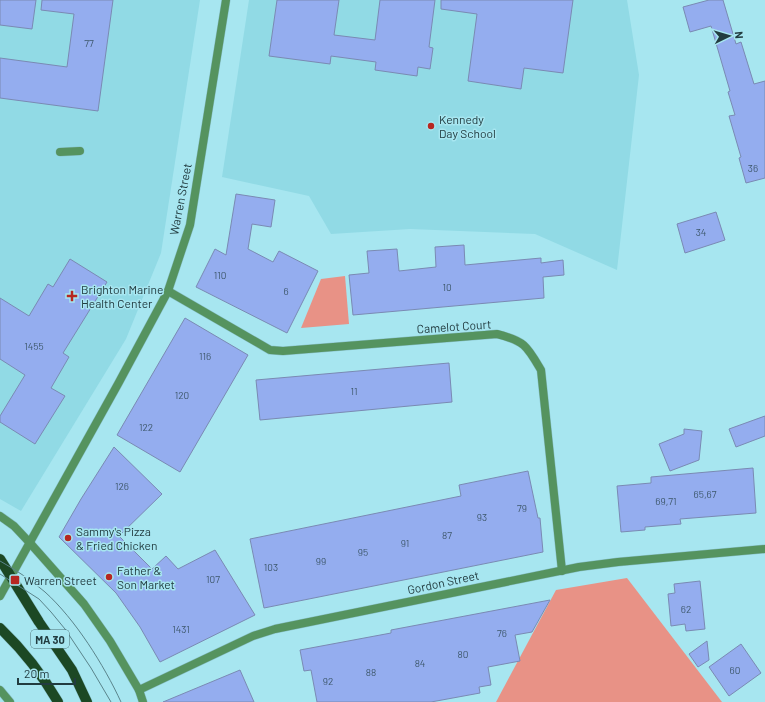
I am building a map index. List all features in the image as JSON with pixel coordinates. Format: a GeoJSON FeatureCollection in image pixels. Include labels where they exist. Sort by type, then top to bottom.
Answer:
{"type":"FeatureCollection","features":[{"type":"Feature","properties":{"kind":"main road","name":"MA 30"},"geometry":{"type":"LineString","coordinates":[[0,559],[38,622],[72,670],[87,702]]}},
{"type":"Feature","properties":{"kind":"main road","name":"MA 30"},"geometry":{"type":"LineString","coordinates":[[0,628],[14,642],[46,680],[58,702]]}},
{"type":"Feature","properties":{"kind":"street","name":"Warren Street"},"geometry":{"type":"LineString","coordinates":[[0,596],[168,291],[190,225],[226,0]]}},
{"type":"Feature","properties":{"kind":"street"},"geometry":{"type":"LineString","coordinates":[[60,152],[80,151]]}},
{"type":"Feature","properties":{"kind":"street","name":"Camelot Court"},"geometry":{"type":"LineString","coordinates":[[168,291],[255,343],[270,350],[283,351],[497,334],[513,338],[528,348],[541,370],[562,570]]}},
{"type":"Feature","properties":{"kind":"street"},"geometry":{"type":"LineString","coordinates":[[0,516],[14,526],[84,604],[110,641],[139,690],[143,702]]}},
{"type":"Feature","properties":{"kind":"street","name":"Gordon Street"},"geometry":{"type":"LineString","coordinates":[[139,690],[253,636],[275,629],[562,570],[618,562],[765,549]]}},
{"type":"Feature","properties":{"kind":"street"},"geometry":{"type":"LineString","coordinates":[[0,690],[10,702]]}},
{"type":"Feature","properties":{"kind":"shaded area","name":"Brighton Marine Health Center"},"geometry":{"type":"Polygon","coordinates":[[[0,0],[200,0],[161,253],[126,339],[21,511],[0,499],[0,0]]]}},
{"type":"Feature","properties":{"kind":"shaded area","name":"Kennedy Day School"},"geometry":{"type":"Polygon","coordinates":[[[249,0],[627,0],[639,75],[617,270],[535,234],[410,229],[331,234],[309,196],[222,177],[249,0]]]}},
{"type":"Feature","properties":{"kind":"shaded area"},"geometry":{"type":"Polygon","coordinates":[[[345,276],[349,324],[301,328],[321,279],[345,276]]]}},
{"type":"Feature","properties":{"kind":"shaded area"},"geometry":{"type":"Polygon","coordinates":[[[627,578],[722,702],[496,702],[556,590],[627,578]]]}},
{"type":"Feature","properties":{"kind":"building"},"geometry":{"type":"Polygon","coordinates":[[[0,0],[36,0],[32,29],[0,25],[0,0]]]}},
{"type":"Feature","properties":{"kind":"building"},"geometry":{"type":"Polygon","coordinates":[[[42,0],[113,0],[98,111],[0,98],[0,58],[67,67],[74,14],[41,10],[42,0]]]}},
{"type":"Feature","properties":{"kind":"building"},"geometry":{"type":"Polygon","coordinates":[[[277,0],[339,0],[334,35],[375,40],[380,0],[435,0],[429,47],[433,48],[430,69],[418,67],[417,76],[375,70],[376,62],[331,56],[330,64],[269,56],[277,0]]]}},
{"type":"Feature","properties":{"kind":"building"},"geometry":{"type":"Polygon","coordinates":[[[441,0],[573,0],[563,73],[524,68],[521,89],[468,81],[477,14],[441,9],[441,0]]]}},
{"type":"Feature","properties":{"kind":"building"},"geometry":{"type":"Polygon","coordinates":[[[709,0],[723,0],[736,44],[741,42],[754,84],[765,81],[765,178],[746,183],[739,158],[741,157],[729,116],[735,115],[728,92],[730,91],[711,26],[690,32],[683,7],[709,0]]]}},
{"type":"Feature","properties":{"kind":"building"},"geometry":{"type":"Polygon","coordinates":[[[236,194],[275,200],[271,227],[252,224],[248,249],[273,262],[279,251],[318,271],[287,333],[196,287],[215,249],[226,255],[236,194]]]}},
{"type":"Feature","properties":{"kind":"building"},"geometry":{"type":"Polygon","coordinates":[[[716,212],[725,240],[685,253],[677,224],[716,212]]]}},
{"type":"Feature","properties":{"kind":"building"},"geometry":{"type":"Polygon","coordinates":[[[464,245],[465,265],[541,258],[541,263],[563,260],[564,275],[543,277],[544,298],[353,315],[349,275],[369,273],[367,251],[397,249],[399,271],[436,267],[435,247],[464,245]]]}},
{"type":"Feature","properties":{"kind":"building"},"geometry":{"type":"Polygon","coordinates":[[[70,259],[107,282],[63,353],[69,357],[51,388],[65,396],[35,444],[0,422],[0,416],[25,375],[0,359],[0,298],[29,316],[48,284],[53,287],[70,259]]]}},
{"type":"Feature","properties":{"kind":"building"},"geometry":{"type":"Polygon","coordinates":[[[185,318],[248,355],[180,472],[117,435],[185,318]]]}},
{"type":"Feature","properties":{"kind":"building"},"geometry":{"type":"Polygon","coordinates":[[[449,363],[452,402],[260,420],[256,380],[449,363]]]}},
{"type":"Feature","properties":{"kind":"building"},"geometry":{"type":"Polygon","coordinates":[[[765,416],[765,436],[736,447],[729,429],[765,416]]]}},
{"type":"Feature","properties":{"kind":"building"},"geometry":{"type":"Polygon","coordinates":[[[684,429],[702,431],[699,460],[670,471],[659,444],[684,434],[684,429]]]}},
{"type":"Feature","properties":{"kind":"building"},"geometry":{"type":"Polygon","coordinates":[[[114,447],[162,494],[119,536],[152,569],[166,556],[178,569],[215,550],[255,615],[160,662],[140,627],[116,593],[59,537],[114,447]]]}},
{"type":"Feature","properties":{"kind":"building"},"geometry":{"type":"Polygon","coordinates":[[[753,468],[756,513],[680,519],[681,524],[645,527],[645,530],[621,532],[617,486],[651,483],[651,477],[753,468]]]}},
{"type":"Feature","properties":{"kind":"building"},"geometry":{"type":"Polygon","coordinates":[[[528,471],[538,518],[540,518],[543,552],[264,608],[250,539],[461,496],[459,485],[528,471]]]}},
{"type":"Feature","properties":{"kind":"building"},"geometry":{"type":"Polygon","coordinates":[[[700,581],[705,629],[686,631],[685,624],[671,626],[668,594],[675,593],[674,584],[700,581]]]}},
{"type":"Feature","properties":{"kind":"building"},"geometry":{"type":"Polygon","coordinates":[[[550,600],[532,632],[515,635],[520,661],[488,667],[491,685],[479,687],[480,693],[431,702],[317,702],[311,670],[304,671],[300,650],[391,633],[391,630],[550,600]]]}},
{"type":"Feature","properties":{"kind":"building"},"geometry":{"type":"Polygon","coordinates":[[[707,641],[709,660],[698,667],[689,654],[707,641]]]}},
{"type":"Feature","properties":{"kind":"building"},"geometry":{"type":"Polygon","coordinates":[[[741,644],[761,673],[729,696],[709,667],[741,644]]]}},
{"type":"Feature","properties":{"kind":"building"},"geometry":{"type":"Polygon","coordinates":[[[240,670],[254,702],[163,702],[240,670]]]}},
{"type":"Feature","properties":{"kind":"tram line"},"geometry":{"type":"LineString","coordinates":[[0,561],[23,575],[45,592],[67,615],[88,643],[121,702]]}},
{"type":"Feature","properties":{"kind":"tram line"},"geometry":{"type":"LineString","coordinates":[[0,574],[39,599],[51,612],[65,629],[91,668],[111,702]]}},
{"type":"Feature","properties":{"kind":"place","name":"Kennedy Day School"},"geometry":{"type":"Point","coordinates":[431,126]}},
{"type":"Feature","properties":{"kind":"place","name":"Brighton Marine Health Center"},"geometry":{"type":"Point","coordinates":[72,296]}},
{"type":"Feature","properties":{"kind":"place","name":"Sammy's Pizza & Fried Chicken"},"geometry":{"type":"Point","coordinates":[68,538]}},
{"type":"Feature","properties":{"kind":"place","name":"Father & Son Market"},"geometry":{"type":"Point","coordinates":[109,577]}},
{"type":"Feature","properties":{"kind":"place","name":"Warren Street"},"geometry":{"type":"Point","coordinates":[15,580]}}]}
